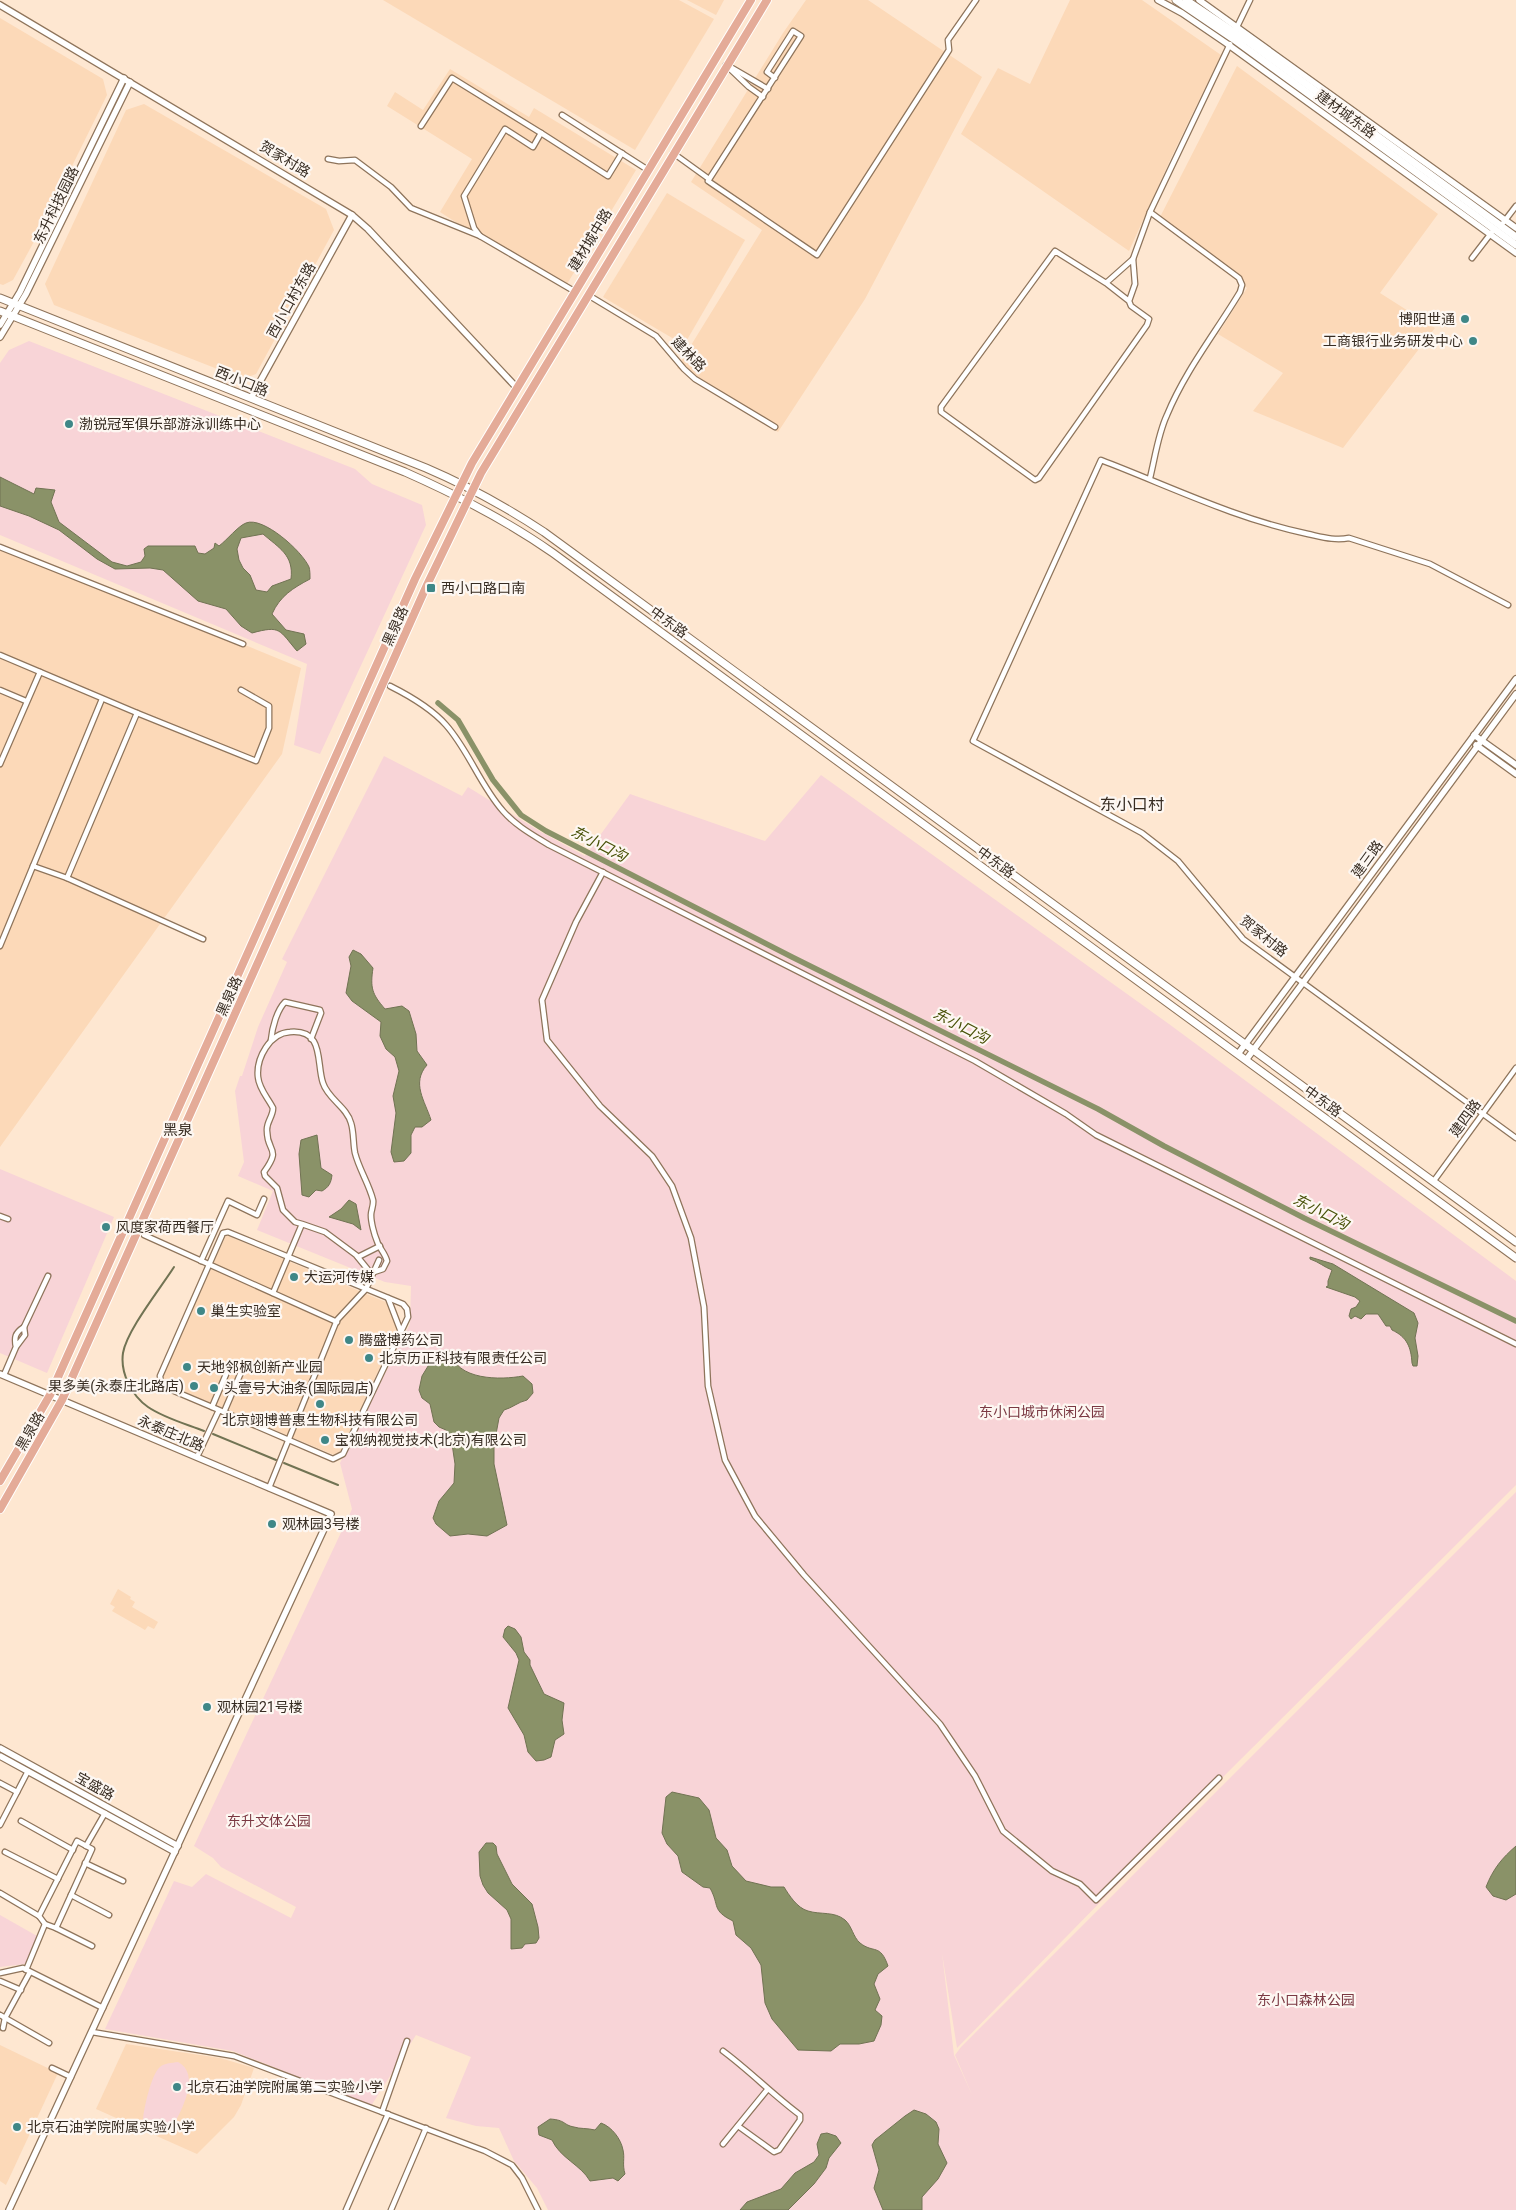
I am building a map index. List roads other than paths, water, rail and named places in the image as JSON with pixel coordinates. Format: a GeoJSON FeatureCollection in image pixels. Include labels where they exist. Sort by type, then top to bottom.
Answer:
{"type":"FeatureCollection","features":[{"type":"Feature","properties":{"kind":"main road","name":"建材城中路"},"geometry":{"type":"LineString","coordinates":[[455,495],[516,387],[751,0]]}},
{"type":"Feature","properties":{"kind":"main road","name":"建材城中路"},"geometry":{"type":"LineString","coordinates":[[473,489],[587,295],[767,0]]}},
{"type":"Feature","properties":{"kind":"main road","name":"建材城东路"},"geometry":{"type":"LineString","coordinates":[[1176,0],[1234,35]]}},
{"type":"Feature","properties":{"kind":"main road","name":"建材城东路"},"geometry":{"type":"LineString","coordinates":[[1186,0],[1498,227],[1516,245]]}},
{"type":"Feature","properties":{"kind":"main road"},"geometry":{"type":"LineString","coordinates":[[655,157],[654,162],[658,167],[666,164]]}},
{"type":"Feature","properties":{"kind":"main road"},"geometry":{"type":"LineString","coordinates":[[646,173],[653,174],[656,180],[655,184]]}},
{"type":"Feature","properties":{"kind":"main road","name":"建材城东路"},"geometry":{"type":"LineString","coordinates":[[1498,227],[1516,236]]}},
{"type":"Feature","properties":{"kind":"main road","name":"西小口路"},"geometry":{"type":"LineString","coordinates":[[0,298],[473,489]]}},
{"type":"Feature","properties":{"kind":"main road","name":"西小口路"},"geometry":{"type":"LineString","coordinates":[[7,314],[405,472],[455,495]]}},
{"type":"Feature","properties":{"kind":"main road","name":"黑泉路"},"geometry":{"type":"LineString","coordinates":[[0,1509],[62,1400],[394,659],[473,489]]}},
{"type":"Feature","properties":{"kind":"main road","name":"中东路"},"geometry":{"type":"LineString","coordinates":[[473,489],[506,507],[544,532],[1516,1242]]}},
{"type":"Feature","properties":{"kind":"main road","name":"黑泉路"},"geometry":{"type":"LineString","coordinates":[[0,1481],[50,1395],[381,654],[455,495]]}},
{"type":"Feature","properties":{"kind":"main road","name":"中东路"},"geometry":{"type":"LineString","coordinates":[[455,495],[515,527],[553,553],[1516,1258]]}},
{"type":"Feature","properties":{"kind":"street"},"geometry":{"type":"LineString","coordinates":[[673,153],[709,179],[708,181],[817,255],[948,50],[948,40],[976,0]]}},
{"type":"Feature","properties":{"kind":"street","name":"建材城东路"},"geometry":{"type":"LineString","coordinates":[[1158,0],[1182,13],[1234,35]]}},
{"type":"Feature","properties":{"kind":"street","name":"建材城东路"},"geometry":{"type":"LineString","coordinates":[[1199,0],[1234,35],[1498,227],[1516,254]]}},
{"type":"Feature","properties":{"kind":"street"},"geometry":{"type":"LineString","coordinates":[[1129,301],[1135,284],[1133,259],[1150,212],[1250,0]]}},
{"type":"Feature","properties":{"kind":"street","name":"贺家村路"},"geometry":{"type":"LineString","coordinates":[[0,5],[352,215],[368,229],[516,387]]}},
{"type":"Feature","properties":{"kind":"street"},"geometry":{"type":"LineString","coordinates":[[709,179],[763,97],[775,78],[801,36],[793,31],[767,72],[775,78]]}},
{"type":"Feature","properties":{"kind":"street"},"geometry":{"type":"LineString","coordinates":[[726,65],[768,89]]}},
{"type":"Feature","properties":{"kind":"street"},"geometry":{"type":"LineString","coordinates":[[726,65],[749,88],[763,97]]}},
{"type":"Feature","properties":{"kind":"street","name":"东升科技园路"},"geometry":{"type":"LineString","coordinates":[[17,305],[124,78]]}},
{"type":"Feature","properties":{"kind":"street"},"geometry":{"type":"LineString","coordinates":[[421,126],[452,78],[608,176],[622,153]]}},
{"type":"Feature","properties":{"kind":"street","name":"东升科技园路"},"geometry":{"type":"LineString","coordinates":[[0,325],[7,314],[17,305],[130,82]]}},
{"type":"Feature","properties":{"kind":"street"},"geometry":{"type":"LineString","coordinates":[[562,116],[622,153],[646,173]]}},
{"type":"Feature","properties":{"kind":"street"},"geometry":{"type":"LineString","coordinates":[[480,236],[474,228],[464,196],[505,128],[533,147],[541,133]]}},
{"type":"Feature","properties":{"kind":"street"},"geometry":{"type":"LineString","coordinates":[[328,159],[339,161],[354,160],[391,187],[411,208],[480,236],[574,291]]}},
{"type":"Feature","properties":{"kind":"street"},"geometry":{"type":"LineString","coordinates":[[1472,258],[1516,206]]}},
{"type":"Feature","properties":{"kind":"street"},"geometry":{"type":"LineString","coordinates":[[1150,212],[1238,278],[1242,284],[1240,292],[1166,416],[1150,478],[1240,514],[1296,531],[1338,540],[1349,538],[1430,564],[1508,605]]}},
{"type":"Feature","properties":{"kind":"street","name":"西小口村东路"},"geometry":{"type":"LineString","coordinates":[[251,398],[352,215]]}},
{"type":"Feature","properties":{"kind":"street","name":"建材城东路"},"geometry":{"type":"LineString","coordinates":[[1498,227],[1516,228]]}},
{"type":"Feature","properties":{"kind":"street"},"geometry":{"type":"LineString","coordinates":[[1055,251],[1106,283],[1129,301],[1131,306],[1149,319],[1147,325],[1039,478],[1035,480],[941,412],[942,407],[1055,251]]}},
{"type":"Feature","properties":{"kind":"street"},"geometry":{"type":"LineString","coordinates":[[1106,283],[1133,259]]}},
{"type":"Feature","properties":{"kind":"street","name":"建林路"},"geometry":{"type":"LineString","coordinates":[[587,295],[656,336],[684,370],[695,379],[775,427]]}},
{"type":"Feature","properties":{"kind":"street","name":"东升科技园路"},"geometry":{"type":"LineString","coordinates":[[0,337],[7,314]]}},
{"type":"Feature","properties":{"kind":"street","name":"贺家村路"},"geometry":{"type":"LineString","coordinates":[[1150,478],[1101,460],[973,741],[1142,833],[1178,861],[1243,938],[1516,1138]]}},
{"type":"Feature","properties":{"kind":"street"},"geometry":{"type":"LineString","coordinates":[[0,547],[243,644]]}},
{"type":"Feature","properties":{"kind":"street"},"geometry":{"type":"LineString","coordinates":[[0,655],[102,699],[256,760],[270,728],[269,706],[241,690]]}},
{"type":"Feature","properties":{"kind":"street"},"geometry":{"type":"LineString","coordinates":[[0,764],[40,672]]}},
{"type":"Feature","properties":{"kind":"street","name":"建三路"},"geometry":{"type":"LineString","coordinates":[[1238,1054],[1516,679]]}},
{"type":"Feature","properties":{"kind":"street"},"geometry":{"type":"LineString","coordinates":[[390,686],[410,696],[446,725],[471,762],[483,786],[504,812],[522,828],[549,845],[975,1061],[1066,1114],[1096,1135],[1516,1344]]}},
{"type":"Feature","properties":{"kind":"street"},"geometry":{"type":"LineString","coordinates":[[0,690],[26,701]]}},
{"type":"Feature","properties":{"kind":"street","name":"建三路"},"geometry":{"type":"LineString","coordinates":[[1246,1060],[1516,694]]}},
{"type":"Feature","properties":{"kind":"street"},"geometry":{"type":"LineString","coordinates":[[0,946],[102,699]]}},
{"type":"Feature","properties":{"kind":"street"},"geometry":{"type":"LineString","coordinates":[[67,878],[137,713]]}},
{"type":"Feature","properties":{"kind":"street"},"geometry":{"type":"LineString","coordinates":[[1472,738],[1516,765]]}},
{"type":"Feature","properties":{"kind":"street"},"geometry":{"type":"LineString","coordinates":[[1480,743],[1516,774]]}},
{"type":"Feature","properties":{"kind":"street"},"geometry":{"type":"LineString","coordinates":[[33,866],[67,878],[203,939]]}},
{"type":"Feature","properties":{"kind":"street"},"geometry":{"type":"LineString","coordinates":[[604,872],[576,922],[542,1000],[547,1040],[600,1106],[652,1156],[672,1186],[691,1238],[704,1307],[708,1386],[725,1460],[755,1516],[810,1581],[940,1724],[975,1776],[1002,1831],[1052,1871],[1080,1884],[1096,1900],[1219,1778]]}},
{"type":"Feature","properties":{"kind":"street"},"geometry":{"type":"LineString","coordinates":[[271,1041],[272,1032],[282,1005],[286,1002],[320,1010],[311,1039]]}},
{"type":"Feature","properties":{"kind":"street"},"geometry":{"type":"LineString","coordinates":[[299,1032],[311,1039],[319,1052],[323,1083],[331,1097],[341,1107],[351,1122],[355,1154],[373,1201],[371,1217],[377,1242],[387,1259],[387,1264],[383,1269],[374,1272],[365,1268],[358,1257],[325,1232],[302,1224],[286,1215],[280,1205],[277,1188],[265,1176],[264,1172],[272,1163],[273,1158],[266,1132],[273,1108],[262,1090],[258,1078],[262,1057],[275,1037],[299,1032]]}},
{"type":"Feature","properties":{"kind":"street","name":"建四路"},"geometry":{"type":"LineString","coordinates":[[1433,1182],[1516,1068]]}},
{"type":"Feature","properties":{"kind":"street"},"geometry":{"type":"LineString","coordinates":[[201,1261],[228,1201],[257,1215],[264,1199]]}},
{"type":"Feature","properties":{"kind":"street"},"geometry":{"type":"LineString","coordinates":[[0,1216],[8,1219]]}},
{"type":"Feature","properties":{"kind":"street"},"geometry":{"type":"LineString","coordinates":[[273,1293],[302,1224]]}},
{"type":"Feature","properties":{"kind":"street"},"geometry":{"type":"LineString","coordinates":[[228,1232],[288,1257],[403,1304],[407,1309],[408,1317],[343,1454],[333,1458],[167,1388],[160,1380],[160,1376],[223,1233],[228,1232]]}},
{"type":"Feature","properties":{"kind":"street"},"geometry":{"type":"LineString","coordinates":[[144,1235],[336,1322]]}},
{"type":"Feature","properties":{"kind":"street"},"geometry":{"type":"LineString","coordinates":[[358,1257],[380,1246]]}},
{"type":"Feature","properties":{"kind":"street"},"geometry":{"type":"LineString","coordinates":[[269,1488],[336,1322],[366,1289],[379,1260]]}},
{"type":"Feature","properties":{"kind":"street"},"geometry":{"type":"LineString","coordinates":[[16,1347],[14,1337],[17,1331],[24,1327],[48,1276]]}},
{"type":"Feature","properties":{"kind":"street"},"geometry":{"type":"LineString","coordinates":[[388,1298],[401,1332]]}},
{"type":"Feature","properties":{"kind":"street"},"geometry":{"type":"LineString","coordinates":[[2,1374],[16,1347],[26,1336],[24,1327]]}},
{"type":"Feature","properties":{"kind":"street"},"geometry":{"type":"LineString","coordinates":[[197,1457],[242,1370],[230,1364],[212,1407]]}},
{"type":"Feature","properties":{"kind":"street","name":"永泰庄北路"},"geometry":{"type":"LineString","coordinates":[[2,1374],[331,1514],[178,1846]]}},
{"type":"Feature","properties":{"kind":"street","name":"宝盛路"},"geometry":{"type":"LineString","coordinates":[[0,1748],[178,1846]]}},
{"type":"Feature","properties":{"kind":"street","name":"宝盛路"},"geometry":{"type":"LineString","coordinates":[[0,1756],[175,1852]]}},
{"type":"Feature","properties":{"kind":"street"},"geometry":{"type":"LineString","coordinates":[[0,1825],[28,1771]]}},
{"type":"Feature","properties":{"kind":"street"},"geometry":{"type":"LineString","coordinates":[[0,1783],[17,1792]]}},
{"type":"Feature","properties":{"kind":"street"},"geometry":{"type":"LineString","coordinates":[[86,1846],[105,1813]]}},
{"type":"Feature","properties":{"kind":"street"},"geometry":{"type":"LineString","coordinates":[[20,1821],[73,1850]]}},
{"type":"Feature","properties":{"kind":"street"},"geometry":{"type":"LineString","coordinates":[[39,1916],[77,1841],[92,1849],[56,1928]]}},
{"type":"Feature","properties":{"kind":"street"},"geometry":{"type":"LineString","coordinates":[[9,2210],[178,1846]]}},
{"type":"Feature","properties":{"kind":"street"},"geometry":{"type":"LineString","coordinates":[[5,1852],[58,1879]]}},
{"type":"Feature","properties":{"kind":"street"},"geometry":{"type":"LineString","coordinates":[[85,1863],[123,1881]]}},
{"type":"Feature","properties":{"kind":"street"},"geometry":{"type":"LineString","coordinates":[[0,1893],[39,1916],[46,1924],[92,1946]]}},
{"type":"Feature","properties":{"kind":"street"},"geometry":{"type":"LineString","coordinates":[[71,1895],[109,1915]]}},
{"type":"Feature","properties":{"kind":"street"},"geometry":{"type":"LineString","coordinates":[[3,2028],[3,2017],[21,1990],[46,1924]]}},
{"type":"Feature","properties":{"kind":"street"},"geometry":{"type":"LineString","coordinates":[[0,1973],[23,1968],[103,2008]]}},
{"type":"Feature","properties":{"kind":"street"},"geometry":{"type":"LineString","coordinates":[[0,1981],[21,1990]]}},
{"type":"Feature","properties":{"kind":"street"},"geometry":{"type":"LineString","coordinates":[[3,2017],[49,2043]]}},
{"type":"Feature","properties":{"kind":"street"},"geometry":{"type":"LineString","coordinates":[[92,2032],[234,2056],[485,2151],[512,2165],[522,2178],[538,2210]]}},
{"type":"Feature","properties":{"kind":"street"},"geometry":{"type":"LineString","coordinates":[[382,2112],[407,2041]]}},
{"type":"Feature","properties":{"kind":"street"},"geometry":{"type":"LineString","coordinates":[[723,2051],[753,2073],[767,2090],[800,2115],[800,2120],[779,2150],[774,2152],[738,2126]]}},
{"type":"Feature","properties":{"kind":"street"},"geometry":{"type":"LineString","coordinates":[[52,2068],[71,2077]]}},
{"type":"Feature","properties":{"kind":"street"},"geometry":{"type":"LineString","coordinates":[[723,2144],[767,2090]]}},
{"type":"Feature","properties":{"kind":"street"},"geometry":{"type":"LineString","coordinates":[[346,2210],[388,2114]]}},
{"type":"Feature","properties":{"kind":"street"},"geometry":{"type":"LineString","coordinates":[[391,2210],[426,2128]]}},
{"type":"Feature","properties":{"kind":"waterway","name":"东小口沟"},"geometry":{"type":"LineString","coordinates":[[438,703],[458,720],[493,780],[521,815],[546,831],[792,957],[1098,1109],[1164,1146],[1304,1218],[1516,1321]]}},
{"type":"Feature","properties":{"kind":"waterway"},"geometry":{"type":"LineString","coordinates":[[174,1267],[131,1333],[123,1353],[123,1368],[132,1390],[148,1407],[168,1418],[204,1431]]}},
{"type":"Feature","properties":{"kind":"waterway"},"geometry":{"type":"LineString","coordinates":[[213,1434],[276,1460]]}},
{"type":"Feature","properties":{"kind":"waterway"},"geometry":{"type":"LineString","coordinates":[[284,1463],[338,1485]]}},
{"type":"Feature","properties":{"kind":"place","name":"博阳世通"},"geometry":{"type":"Point","coordinates":[1465,319]}},
{"type":"Feature","properties":{"kind":"place","name":"工商银行业务研发中心"},"geometry":{"type":"Point","coordinates":[1473,341]}},
{"type":"Feature","properties":{"kind":"place","name":"渤锐冠军俱乐部游泳训练中心"},"geometry":{"type":"Point","coordinates":[69,424]}},
{"type":"Feature","properties":{"kind":"place","name":"西小口路口南"},"geometry":{"type":"Point","coordinates":[431,588]}},
{"type":"Feature","properties":{"kind":"place","name":"风度家荷西餐厅"},"geometry":{"type":"Point","coordinates":[106,1227]}},
{"type":"Feature","properties":{"kind":"place","name":"大运河传媒"},"geometry":{"type":"Point","coordinates":[294,1277]}},
{"type":"Feature","properties":{"kind":"place","name":"巢生实验室"},"geometry":{"type":"Point","coordinates":[201,1311]}},
{"type":"Feature","properties":{"kind":"place","name":"腾盛博药公司"},"geometry":{"type":"Point","coordinates":[349,1340]}},
{"type":"Feature","properties":{"kind":"place","name":"北京历正科技有限责任公司"},"geometry":{"type":"Point","coordinates":[369,1358]}},
{"type":"Feature","properties":{"kind":"place","name":"天地邻枫创新产业园"},"geometry":{"type":"Point","coordinates":[187,1367]}},
{"type":"Feature","properties":{"kind":"place","name":"果多美(永泰庄北路店)"},"geometry":{"type":"Point","coordinates":[194,1386]}},
{"type":"Feature","properties":{"kind":"place","name":"头壹号大油条(国际园店)"},"geometry":{"type":"Point","coordinates":[214,1388]}},
{"type":"Feature","properties":{"kind":"place","name":"北京翊博普惠生物科技有限公司"},"geometry":{"type":"Point","coordinates":[320,1404]}},
{"type":"Feature","properties":{"kind":"place","name":"宝视纳视觉技术(北京)有限公司"},"geometry":{"type":"Point","coordinates":[325,1440]}},
{"type":"Feature","properties":{"kind":"place","name":"观林园3号楼"},"geometry":{"type":"Point","coordinates":[272,1524]}},
{"type":"Feature","properties":{"kind":"place","name":"观林园21号楼"},"geometry":{"type":"Point","coordinates":[207,1707]}},
{"type":"Feature","properties":{"kind":"place","name":"北京石油学院附属第二实验小学"},"geometry":{"type":"Point","coordinates":[177,2087]}},
{"type":"Feature","properties":{"kind":"place","name":"北京石油学院附属实验小学"},"geometry":{"type":"Point","coordinates":[17,2127]}},
{"type":"Feature","properties":{"kind":"district","name":"东小口村"},"geometry":{"type":"Point","coordinates":[1132,804]}},
{"type":"Feature","properties":{"kind":"district","name":"黑泉"},"geometry":{"type":"Point","coordinates":[178,1130]}},
{"type":"Feature","properties":{"kind":"park label","name":"东小口城市休闲公园"},"geometry":{"type":"Point","coordinates":[1042,1412]}},
{"type":"Feature","properties":{"kind":"park label","name":"东升文体公园"},"geometry":{"type":"Point","coordinates":[269,1821]}},
{"type":"Feature","properties":{"kind":"park label","name":"东小口森林公园"},"geometry":{"type":"Point","coordinates":[1306,2000]}}]}
